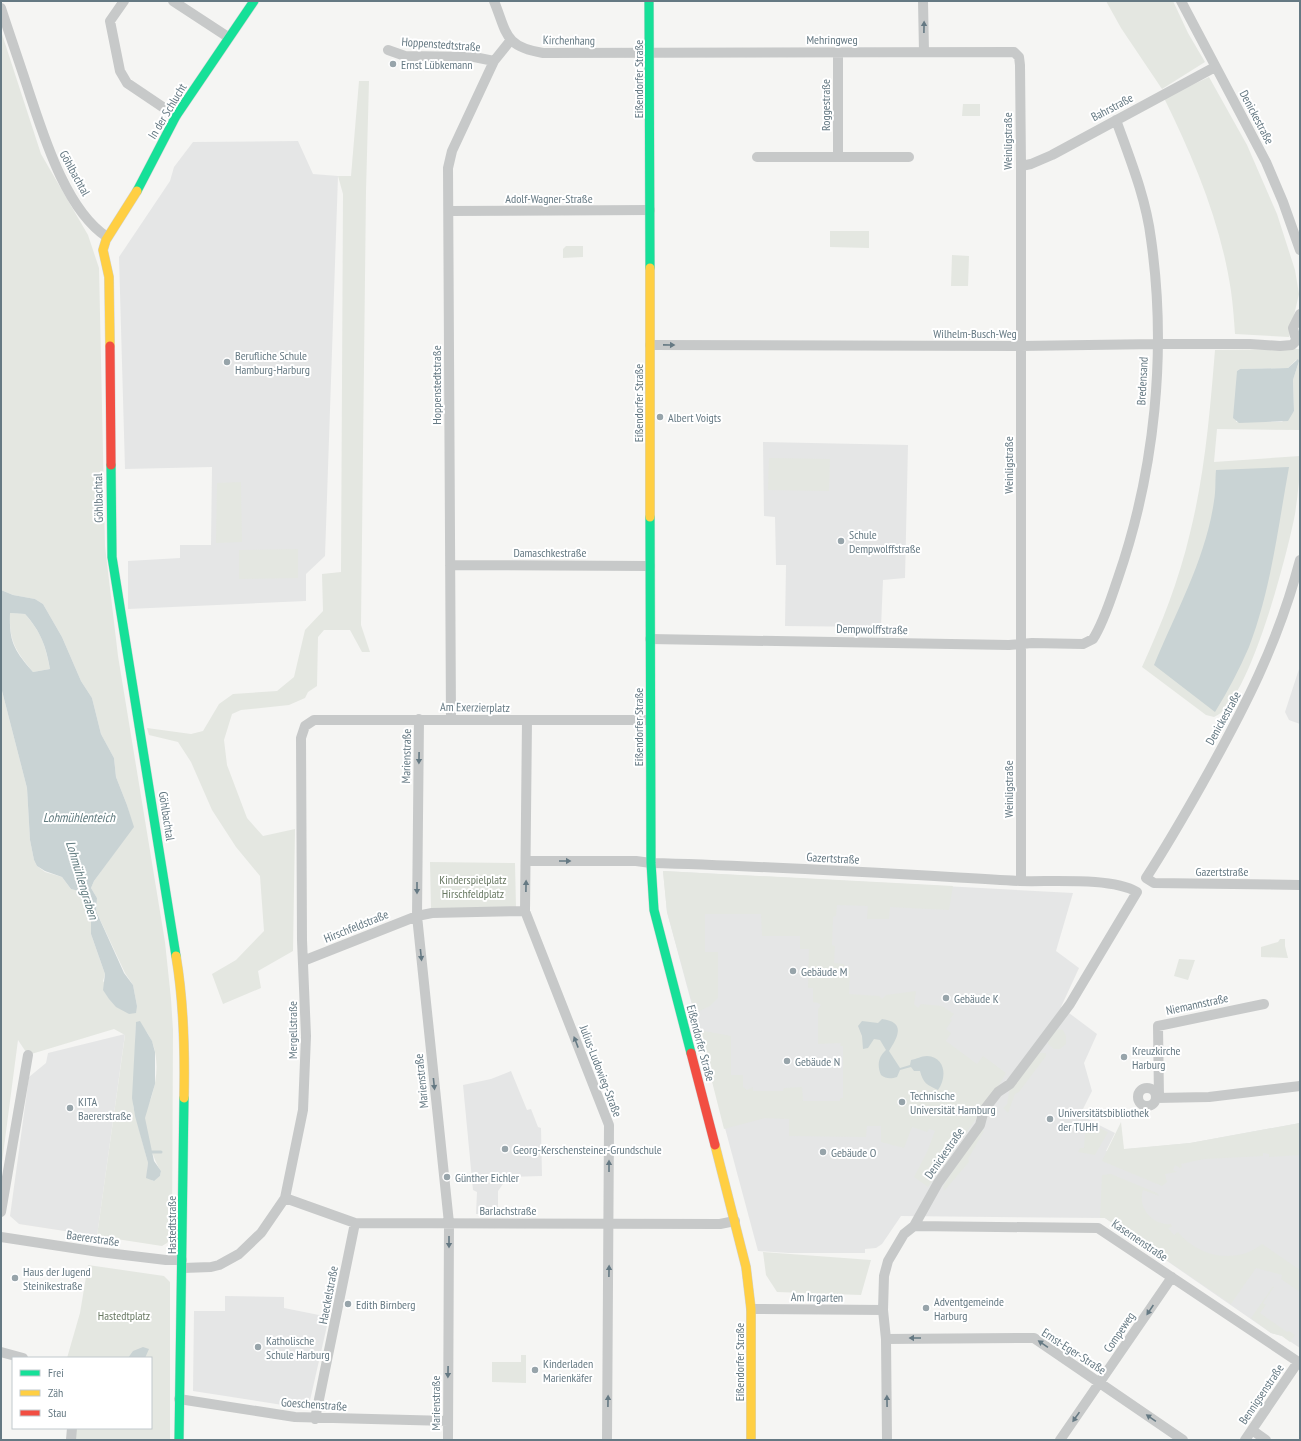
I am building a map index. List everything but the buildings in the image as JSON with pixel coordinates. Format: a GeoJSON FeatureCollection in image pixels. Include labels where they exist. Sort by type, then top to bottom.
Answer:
{"type":"FeatureCollection","features":[{"type":"Feature","properties":{"kind":"street"},"geometry":{"type":"LineString","coordinates":[[124,1],[110,21],[120,71],[128,82],[176,116]]}},
{"type":"Feature","properties":{"kind":"street"},"geometry":{"type":"LineString","coordinates":[[173,1],[228,37]]}},
{"type":"Feature","properties":{"kind":"street","name":"In der Schlucht"},"geometry":{"type":"LineString","coordinates":[[108,237],[144,181],[159,147],[176,116],[228,37],[254,1]]}},
{"type":"Feature","properties":{"kind":"street"},"geometry":{"type":"LineString","coordinates":[[494,1],[503,27],[510,41]]}},
{"type":"Feature","properties":{"kind":"street","name":"Eißendorfer Straße"},"geometry":{"type":"LineString","coordinates":[[649,1],[650,720],[652,897],[658,926],[745,1257],[751,1309],[751,1440]]}},
{"type":"Feature","properties":{"kind":"street"},"geometry":{"type":"LineString","coordinates":[[923,1],[924,52]]}},
{"type":"Feature","properties":{"kind":"street","name":"Denickestraße"},"geometry":{"type":"LineString","coordinates":[[1181,1],[1272,175],[1300,250]]}},
{"type":"Feature","properties":{"kind":"street","name":"Göhlbachtal"},"geometry":{"type":"LineString","coordinates":[[1,8],[50,155],[72,196],[96,228],[108,237],[103,250],[109,277],[112,557],[164,887],[174,936],[180,979],[182,1011]]}},
{"type":"Feature","properties":{"kind":"street","name":"Kirchenhang"},"geometry":{"type":"LineString","coordinates":[[510,41],[524,49],[543,53],[649,53]]}},
{"type":"Feature","properties":{"kind":"street","name":"Hoppenstedtstraße"},"geometry":{"type":"LineString","coordinates":[[451,719],[448,168],[452,151],[494,61],[510,41]]}},
{"type":"Feature","properties":{"kind":"street","name":"Hoppenstedtstraße"},"geometry":{"type":"LineString","coordinates":[[388,50],[405,56],[474,57],[494,61]]}},
{"type":"Feature","properties":{"kind":"street","name":"Roggestraße"},"geometry":{"type":"LineString","coordinates":[[838,52],[838,157]]}},
{"type":"Feature","properties":{"kind":"street","name":"Mehringweg"},"geometry":{"type":"LineString","coordinates":[[649,53],[1014,52]]}},
{"type":"Feature","properties":{"kind":"street","name":"Weinligstraße"},"geometry":{"type":"LineString","coordinates":[[1014,52],[1020,60],[1021,166],[1021,881]]}},
{"type":"Feature","properties":{"kind":"street","name":"Bahrstraße"},"geometry":{"type":"LineString","coordinates":[[1021,166],[1032,164],[1052,155],[1215,67]]}},
{"type":"Feature","properties":{"kind":"street","name":"Bredensand"},"geometry":{"type":"LineString","coordinates":[[1093,639],[1112,595],[1128,548],[1144,485],[1153,420],[1157,344],[1156,296],[1151,237],[1140,189],[1116,120]]}},
{"type":"Feature","properties":{"kind":"street"},"geometry":{"type":"LineString","coordinates":[[757,157],[910,157]]}},
{"type":"Feature","properties":{"kind":"street","name":"Adolf-Wagner-Straße"},"geometry":{"type":"LineString","coordinates":[[448,211],[650,210]]}},
{"type":"Feature","properties":{"kind":"street"},"geometry":{"type":"LineString","coordinates":[[1299,339],[1293,328],[1300,314]]}},
{"type":"Feature","properties":{"kind":"street","name":"Wilhelm-Busch-Weg"},"geometry":{"type":"LineString","coordinates":[[650,345],[1020,346],[1157,344],[1280,346],[1292,345],[1299,339]]}},
{"type":"Feature","properties":{"kind":"street","name":"Denickestraße"},"geometry":{"type":"LineString","coordinates":[[1146,878],[1252,693],[1273,643],[1300,560]]}},
{"type":"Feature","properties":{"kind":"street","name":"Damaschkestraße"},"geometry":{"type":"LineString","coordinates":[[450,565],[650,566]]}},
{"type":"Feature","properties":{"kind":"street","name":"Dempwolffstraße"},"geometry":{"type":"LineString","coordinates":[[650,639],[1083,644],[1093,639]]}},
{"type":"Feature","properties":{"kind":"street","name":"Marienstraße"},"geometry":{"type":"LineString","coordinates":[[419,719],[417,916],[449,1223],[448,1440]]}},
{"type":"Feature","properties":{"kind":"street","name":"Am Exerzierplatz"},"geometry":{"type":"LineString","coordinates":[[304,728],[314,720],[650,720]]}},
{"type":"Feature","properties":{"kind":"street","name":"Julius-Ludowieg-Straße"},"geometry":{"type":"LineString","coordinates":[[527,720],[525,911],[609,1125],[607,1440]]}},
{"type":"Feature","properties":{"kind":"street","name":"Mergellstraße"},"geometry":{"type":"LineString","coordinates":[[183,1264],[204,1268],[220,1265],[239,1254],[261,1233],[285,1198],[303,1110],[306,1036],[303,961],[301,738],[304,728]]}},
{"type":"Feature","properties":{"kind":"street","name":"Gazertstraße"},"geometry":{"type":"LineString","coordinates":[[526,861],[636,861],[651,863],[780,867],[1021,881],[1095,882],[1130,888],[1137,892]]}},
{"type":"Feature","properties":{"kind":"street","name":"Gazertstraße"},"geometry":{"type":"LineString","coordinates":[[1146,878],[1154,883],[1300,885]]}},
{"type":"Feature","properties":{"kind":"street","name":"Denickestraße"},"geometry":{"type":"LineString","coordinates":[[887,1440],[886,1339],[883,1310],[884,1276],[888,1262],[904,1234],[914,1226],[938,1183],[980,1125],[984,1110],[998,1092],[1010,1084],[1070,1004],[1137,892]]}},
{"type":"Feature","properties":{"kind":"street","name":"Hirschfeldstraße"},"geometry":{"type":"LineString","coordinates":[[303,961],[417,916],[432,913],[525,911]]}},
{"type":"Feature","properties":{"kind":"street","name":"Niemannstraße"},"geometry":{"type":"LineString","coordinates":[[1264,1004],[1158,1026],[1158,1098],[1209,1097],[1300,1086]]}},
{"type":"Feature","properties":{"kind":"street","name":"Hastedtstraße"},"geometry":{"type":"LineString","coordinates":[[179,1440],[183,1264],[185,1054],[182,1011]]}},
{"type":"Feature","properties":{"kind":"street"},"geometry":{"type":"LineString","coordinates":[[1,1212],[28,1055]]}},
{"type":"Feature","properties":{"kind":"street","name":"Barlachstraße"},"geometry":{"type":"LineString","coordinates":[[285,1198],[355,1223],[720,1224],[735,1221]]}},
{"type":"Feature","properties":{"kind":"street","name":"Haeckelstraße"},"geometry":{"type":"LineString","coordinates":[[315,1419],[355,1223]]}},
{"type":"Feature","properties":{"kind":"street","name":"Kasernenstraße"},"geometry":{"type":"LineString","coordinates":[[914,1226],[1098,1228],[1299,1362]]}},
{"type":"Feature","properties":{"kind":"street","name":"Baererstraße"},"geometry":{"type":"LineString","coordinates":[[1,1237],[99,1252],[166,1260],[183,1264]]}},
{"type":"Feature","properties":{"kind":"street","name":"Compeweg"},"geometry":{"type":"LineString","coordinates":[[1060,1440],[1172,1278]]}},
{"type":"Feature","properties":{"kind":"street","name":"Am Irrgarten"},"geometry":{"type":"LineString","coordinates":[[751,1309],[883,1310]]}},
{"type":"Feature","properties":{"kind":"street","name":"Ernst-Eger-Straße"},"geometry":{"type":"LineString","coordinates":[[886,1339],[1034,1338],[1183,1440]]}},
{"type":"Feature","properties":{"kind":"street"},"geometry":{"type":"LineString","coordinates":[[1,1352],[19,1357]]}},
{"type":"Feature","properties":{"kind":"street","name":"Bennigsenstraße"},"geometry":{"type":"LineString","coordinates":[[1245,1440],[1299,1362]]}},
{"type":"Feature","properties":{"kind":"street","name":"Goeschenstraße"},"geometry":{"type":"LineString","coordinates":[[180,1399],[254,1412],[315,1419],[448,1421]]}},
{"type":"Feature","properties":{"kind":"street"},"geometry":{"type":"LineString","coordinates":[[71,1440],[72,1429]]}},
{"type":"Feature","properties":{"kind":"street"},"geometry":{"type":"LineString","coordinates":[[1252,1430],[1266,1440]]}},
{"type":"Feature","properties":{"kind":"shaded area","name":"Berufliche Schule Hamburg-Harburg"},"geometry":{"type":"Polygon","coordinates":[[[298,141],[313,174],[338,176],[325,556],[306,574],[306,601],[128,609],[128,561],[180,558],[180,545],[211,545],[212,467],[125,469],[119,257],[170,181],[174,167],[193,142],[298,141]]]}},
{"type":"Feature","properties":{"kind":"shaded area","name":"Schule Dempwolffstraße"},"geometry":{"type":"Polygon","coordinates":[[[763,442],[908,445],[905,578],[883,580],[881,627],[785,626],[786,565],[776,565],[775,517],[764,516],[763,442]]]}},
{"type":"Feature","properties":{"kind":"shaded area"},"geometry":{"type":"Polygon","coordinates":[[[1300,666],[1300,724],[1289,720],[1285,712],[1300,666]]]}},
{"type":"Feature","properties":{"kind":"shaded area","name":"Technische Universität Hamburg"},"geometry":{"type":"Polygon","coordinates":[[[663,871],[1073,893],[1056,951],[1079,968],[1061,1007],[1097,1034],[1084,1063],[1092,1091],[1081,1113],[1091,1121],[1115,1133],[1106,1151],[1190,1143],[1300,1123],[1300,1348],[1282,1336],[1271,1333],[1105,1218],[901,1216],[882,1244],[876,1248],[865,1249],[865,1253],[789,1253],[758,1251],[667,912],[663,871]]]}},
{"type":"Feature","properties":{"kind":"shaded area","name":"KITA Baererstraße"},"geometry":{"type":"Polygon","coordinates":[[[125,1034],[97,1236],[19,1224],[10,1216],[29,1077],[46,1063],[48,1053],[125,1034]]]}},
{"type":"Feature","properties":{"kind":"shaded area","name":"Georg-Kerschensteiner-Grundschule"},"geometry":{"type":"Polygon","coordinates":[[[511,1071],[527,1110],[531,1109],[538,1127],[541,1128],[542,1176],[508,1177],[498,1191],[498,1214],[476,1214],[477,1192],[473,1190],[463,1085],[491,1079],[511,1071]]]}},
{"type":"Feature","properties":{"kind":"shaded area","name":"Katholische Schule Harburg"},"geometry":{"type":"Polygon","coordinates":[[[225,1296],[284,1297],[284,1308],[329,1317],[308,1409],[193,1391],[194,1311],[225,1311],[225,1296]]]}},
{"type":"Feature","properties":{"kind":"green space"},"geometry":{"type":"Polygon","coordinates":[[[1106,1],[1173,1],[1188,33],[1205,62],[1162,89],[1121,28],[1106,1]]]}},
{"type":"Feature","properties":{"kind":"green space"},"geometry":{"type":"Polygon","coordinates":[[[1,31],[41,154],[88,235],[99,268],[105,546],[118,656],[165,942],[173,1030],[172,1237],[162,1246],[97,1236],[125,1035],[114,1029],[28,1055],[18,1040],[1,1170],[1,687],[27,788],[30,840],[34,860],[37,866],[45,872],[62,877],[71,889],[79,890],[91,921],[91,934],[105,974],[103,981],[129,1014],[137,1006],[133,985],[125,973],[96,911],[97,898],[91,888],[94,881],[133,827],[127,805],[116,777],[114,758],[101,734],[92,698],[81,681],[62,637],[43,604],[35,599],[13,595],[1,590],[1,31]],[[136,1022],[133,1106],[148,1163],[147,1175],[153,1181],[160,1176],[161,1171],[150,1146],[145,1118],[155,1085],[157,1065],[153,1045],[144,1028],[136,1022]]]}},
{"type":"Feature","properties":{"kind":"green space"},"geometry":{"type":"Polygon","coordinates":[[[1209,77],[1247,145],[1277,214],[1295,270],[1299,294],[1289,337],[1235,334],[1232,296],[1221,241],[1196,168],[1164,98],[1209,77]]]}},
{"type":"Feature","properties":{"kind":"green space"},"geometry":{"type":"Polygon","coordinates":[[[359,81],[369,81],[366,191],[361,625],[370,652],[362,652],[350,630],[324,630],[318,637],[317,686],[308,692],[305,698],[289,705],[241,710],[232,714],[224,740],[227,765],[247,818],[263,836],[295,829],[293,951],[258,971],[261,988],[223,1004],[212,974],[236,960],[264,931],[260,876],[236,847],[212,810],[191,762],[178,742],[149,735],[147,728],[191,734],[203,731],[219,704],[233,694],[277,691],[294,677],[305,630],[323,611],[322,574],[341,572],[343,194],[338,176],[351,176],[359,81]]]}},
{"type":"Feature","properties":{"kind":"green space"},"geometry":{"type":"Polygon","coordinates":[[[963,104],[980,104],[980,116],[962,116],[963,104]]]}},
{"type":"Feature","properties":{"kind":"green space"},"geometry":{"type":"Polygon","coordinates":[[[830,231],[869,231],[869,248],[830,247],[830,231]]]}},
{"type":"Feature","properties":{"kind":"green space"},"geometry":{"type":"Polygon","coordinates":[[[566,246],[583,246],[583,257],[563,258],[563,249],[566,246]]]}},
{"type":"Feature","properties":{"kind":"green space"},"geometry":{"type":"Polygon","coordinates":[[[952,255],[969,256],[968,286],[951,286],[952,255]]]}},
{"type":"Feature","properties":{"kind":"green space"},"geometry":{"type":"Polygon","coordinates":[[[1300,349],[1300,430],[1217,429],[1214,462],[1300,456],[1300,471],[1295,514],[1291,533],[1276,591],[1265,625],[1253,657],[1240,685],[1227,706],[1214,717],[1206,715],[1142,667],[1181,568],[1190,533],[1200,488],[1209,419],[1215,350],[1300,349]],[[1296,360],[1288,368],[1240,369],[1237,371],[1236,422],[1282,422],[1294,411],[1293,380],[1299,361],[1296,360]]]}},
{"type":"Feature","properties":{"kind":"green space"},"geometry":{"type":"Polygon","coordinates":[[[769,458],[830,459],[829,491],[768,490],[769,458]]]}},
{"type":"Feature","properties":{"kind":"green space"},"geometry":{"type":"Polygon","coordinates":[[[241,482],[242,542],[216,543],[217,483],[241,482]]]}},
{"type":"Feature","properties":{"kind":"green space"},"geometry":{"type":"Polygon","coordinates":[[[298,549],[298,578],[239,579],[239,550],[298,549]]]}},
{"type":"Feature","properties":{"kind":"green space"},"geometry":{"type":"Polygon","coordinates":[[[10,613],[25,614],[35,628],[42,640],[50,669],[33,672],[22,657],[14,645],[12,638],[10,613]]]}},
{"type":"Feature","properties":{"kind":"green space","name":"Kinderspielplatz Hirschfeldplatz"},"geometry":{"type":"Polygon","coordinates":[[[430,862],[515,863],[516,908],[431,909],[430,862]]]}},
{"type":"Feature","properties":{"kind":"green space"},"geometry":{"type":"Polygon","coordinates":[[[663,871],[953,886],[949,910],[890,907],[889,919],[867,919],[868,906],[837,905],[836,916],[833,917],[832,945],[835,946],[834,963],[844,964],[845,967],[850,968],[849,994],[879,996],[882,999],[886,995],[916,991],[914,1004],[918,1008],[921,1004],[942,1006],[954,1014],[946,1029],[951,1033],[946,1041],[977,1064],[983,1056],[1006,1073],[995,1092],[928,1187],[914,1177],[927,1152],[935,1131],[929,1129],[927,1132],[912,1127],[904,1148],[881,1142],[881,1126],[867,1126],[866,1137],[789,1136],[789,1119],[765,1118],[724,1129],[699,1030],[731,1036],[731,1075],[743,1075],[743,1087],[747,1090],[753,1087],[753,1091],[783,1091],[784,1088],[802,1087],[803,1101],[840,1101],[840,1098],[843,1098],[843,1046],[840,1046],[841,1043],[818,1044],[818,1009],[821,1005],[813,1002],[813,988],[808,988],[809,949],[800,949],[800,936],[762,936],[761,914],[705,914],[705,952],[718,952],[718,998],[710,1006],[695,1013],[667,912],[663,871]]]}},
{"type":"Feature","properties":{"kind":"green space"},"geometry":{"type":"Polygon","coordinates":[[[1280,939],[1285,939],[1288,958],[1261,957],[1261,947],[1278,942],[1280,939]]]}},
{"type":"Feature","properties":{"kind":"green space"},"geometry":{"type":"Polygon","coordinates":[[[1179,959],[1195,960],[1188,980],[1174,976],[1179,959]]]}},
{"type":"Feature","properties":{"kind":"green space"},"geometry":{"type":"Polygon","coordinates":[[[1058,1029],[1063,1030],[1066,1036],[1066,1044],[1060,1049],[1054,1049],[1048,1044],[1048,1041],[1051,1035],[1058,1029]]]}},
{"type":"Feature","properties":{"kind":"green space"},"geometry":{"type":"Polygon","coordinates":[[[1037,1053],[1046,1053],[1046,1056],[1019,1092],[1015,1094],[1008,1113],[1003,1108],[1007,1104],[1010,1087],[1037,1053]]]}},
{"type":"Feature","properties":{"kind":"green space"},"geometry":{"type":"Polygon","coordinates":[[[1086,1121],[1108,1132],[1095,1155],[1078,1152],[1080,1148],[1084,1148],[1086,1121]]]}},
{"type":"Feature","properties":{"kind":"green space"},"geometry":{"type":"Polygon","coordinates":[[[1121,1122],[1124,1149],[1190,1143],[1300,1123],[1300,1155],[1269,1157],[1269,1154],[1263,1153],[1263,1156],[1204,1159],[1181,1164],[1182,1167],[1180,1168],[1175,1165],[1173,1170],[1177,1172],[1165,1174],[1167,1182],[1162,1186],[1102,1161],[1121,1122]]]}},
{"type":"Feature","properties":{"kind":"green space"},"geometry":{"type":"Polygon","coordinates":[[[981,1130],[984,1131],[968,1159],[969,1162],[944,1191],[943,1186],[981,1130]]]}},
{"type":"Feature","properties":{"kind":"green space"},"geometry":{"type":"Polygon","coordinates":[[[1111,1174],[1157,1193],[1159,1196],[1143,1190],[1142,1203],[1144,1209],[1153,1219],[1158,1222],[1171,1224],[1172,1227],[1168,1228],[1174,1235],[1178,1232],[1186,1241],[1196,1247],[1218,1255],[1229,1256],[1252,1251],[1262,1244],[1300,1270],[1300,1292],[1281,1279],[1282,1275],[1256,1268],[1231,1304],[1105,1218],[1100,1218],[1102,1175],[1111,1174]]]}},
{"type":"Feature","properties":{"kind":"green space"},"geometry":{"type":"Polygon","coordinates":[[[763,1252],[871,1260],[861,1295],[777,1292],[766,1275],[763,1252]]]}},
{"type":"Feature","properties":{"kind":"green space","name":"Hastedtplatz"},"geometry":{"type":"Polygon","coordinates":[[[88,1265],[164,1276],[170,1282],[170,1440],[75,1440],[76,1429],[152,1429],[152,1357],[67,1357],[80,1313],[88,1265]]]}},
{"type":"Feature","properties":{"kind":"green space"},"geometry":{"type":"Polygon","coordinates":[[[1273,1286],[1274,1287],[1263,1303],[1266,1305],[1260,1313],[1287,1332],[1289,1331],[1295,1335],[1290,1342],[1282,1336],[1271,1333],[1251,1318],[1273,1286]]]}},
{"type":"Feature","properties":{"kind":"green space"},"geometry":{"type":"Polygon","coordinates":[[[521,1355],[526,1355],[526,1383],[492,1382],[492,1362],[521,1362],[521,1355]]]}},
{"type":"Feature","properties":{"kind":"water"},"geometry":{"type":"Polygon","coordinates":[[[1298,359],[1299,361],[1293,380],[1294,411],[1288,421],[1239,423],[1233,418],[1237,371],[1240,369],[1288,368],[1298,359]]]}},
{"type":"Feature","properties":{"kind":"water"},"geometry":{"type":"Polygon","coordinates":[[[1289,467],[1273,558],[1257,625],[1241,664],[1215,712],[1154,665],[1189,584],[1204,543],[1215,497],[1216,470],[1289,467]]]}},
{"type":"Feature","properties":{"kind":"water","name":"Lohmühlenteich"},"geometry":{"type":"Polygon","coordinates":[[[1,590],[13,595],[35,599],[43,604],[62,637],[81,681],[92,698],[101,734],[114,758],[116,777],[134,827],[94,881],[91,888],[97,898],[96,911],[124,973],[133,985],[137,1006],[136,1013],[129,1014],[116,1007],[103,990],[105,974],[91,934],[91,921],[79,891],[71,889],[62,877],[45,871],[37,866],[34,860],[30,840],[27,788],[1,687],[1,590]],[[10,613],[10,631],[14,645],[21,658],[33,672],[50,669],[47,653],[39,633],[25,614],[10,613]]]}},
{"type":"Feature","properties":{"kind":"water"},"geometry":{"type":"Polygon","coordinates":[[[882,1019],[894,1023],[897,1027],[897,1036],[889,1051],[900,1068],[910,1065],[911,1060],[925,1056],[933,1057],[938,1060],[943,1069],[943,1080],[938,1090],[926,1083],[920,1071],[914,1071],[911,1067],[900,1070],[895,1078],[887,1078],[881,1075],[879,1062],[881,1056],[886,1050],[880,1040],[874,1039],[868,1048],[863,1049],[862,1036],[858,1026],[862,1021],[878,1023],[882,1019]]]}},
{"type":"Feature","properties":{"kind":"water"},"geometry":{"type":"Polygon","coordinates":[[[140,1021],[152,1041],[155,1052],[155,1084],[145,1118],[154,1161],[161,1171],[160,1176],[154,1181],[146,1178],[148,1163],[135,1116],[132,1098],[136,1022],[140,1021]]]}},
{"type":"Feature","properties":{"kind":"water"},"geometry":{"type":"Polygon","coordinates":[[[143,1347],[149,1349],[145,1357],[129,1357],[133,1351],[143,1347]]]}},
{"type":"Feature","properties":{"kind":"waterway","name":"Lohmühlengraben"},"geometry":{"type":"LineString","coordinates":[[148,1152],[161,1152]]}},
{"type":"Feature","properties":{"kind":"traffic: fast"},"geometry":{"type":"LineString","coordinates":[[137,191],[176,116],[254,1]]}},
{"type":"Feature","properties":{"kind":"traffic: fast"},"geometry":{"type":"LineString","coordinates":[[649,1],[650,268]]}},
{"type":"Feature","properties":{"kind":"traffic: fast"},"geometry":{"type":"LineString","coordinates":[[111,465],[112,557],[176,956]]}},
{"type":"Feature","properties":{"kind":"traffic: fast"},"geometry":{"type":"LineString","coordinates":[[650,517],[651,863],[654,910],[691,1053]]}},
{"type":"Feature","properties":{"kind":"traffic: fast"},"geometry":{"type":"LineString","coordinates":[[179,1440],[184,1098]]}},
{"type":"Feature","properties":{"kind":"traffic: slow"},"geometry":{"type":"LineString","coordinates":[[110,346],[109,277],[103,250],[106,240],[137,191]]}},
{"type":"Feature","properties":{"kind":"traffic: slow"},"geometry":{"type":"LineString","coordinates":[[650,268],[650,517]]}},
{"type":"Feature","properties":{"kind":"traffic: slow"},"geometry":{"type":"LineString","coordinates":[[176,956],[181,991],[184,1098]]}},
{"type":"Feature","properties":{"kind":"traffic: slow"},"geometry":{"type":"LineString","coordinates":[[715,1145],[746,1267],[751,1309],[751,1440]]}},
{"type":"Feature","properties":{"kind":"traffic: jam"},"geometry":{"type":"LineString","coordinates":[[110,346],[111,465]]}},
{"type":"Feature","properties":{"kind":"traffic: jam"},"geometry":{"type":"LineString","coordinates":[[691,1053],[715,1145]]}},
{"type":"Feature","properties":{"kind":"place","name":"Ernst Lübkemann"},"geometry":{"type":"Point","coordinates":[393,64]}},
{"type":"Feature","properties":{"kind":"place","name":"Berufliche Schule Hamburg-Harburg"},"geometry":{"type":"Point","coordinates":[227,362]}},
{"type":"Feature","properties":{"kind":"place","name":"Albert Voigts"},"geometry":{"type":"Point","coordinates":[660,417]}},
{"type":"Feature","properties":{"kind":"place","name":"Schule Dempwolffstraße"},"geometry":{"type":"Point","coordinates":[841,541]}},
{"type":"Feature","properties":{"kind":"place","name":"Gebäude M"},"geometry":{"type":"Point","coordinates":[793,971]}},
{"type":"Feature","properties":{"kind":"place","name":"Gebäude K"},"geometry":{"type":"Point","coordinates":[946,998]}},
{"type":"Feature","properties":{"kind":"place","name":"Kreuzkirche Harburg"},"geometry":{"type":"Point","coordinates":[1124,1057]}},
{"type":"Feature","properties":{"kind":"place","name":"Gebäude N"},"geometry":{"type":"Point","coordinates":[787,1061]}},
{"type":"Feature","properties":{"kind":"place","name":"Technische Universität Hamburg"},"geometry":{"type":"Point","coordinates":[902,1102]}},
{"type":"Feature","properties":{"kind":"place","name":"KITA Baererstraße"},"geometry":{"type":"Point","coordinates":[70,1108]}},
{"type":"Feature","properties":{"kind":"place","name":"Universitätsbibliothek der TUHH"},"geometry":{"type":"Point","coordinates":[1050,1119]}},
{"type":"Feature","properties":{"kind":"place","name":"Georg-Kerschensteiner-Grundschule"},"geometry":{"type":"Point","coordinates":[505,1149]}},
{"type":"Feature","properties":{"kind":"place","name":"Gebäude O"},"geometry":{"type":"Point","coordinates":[823,1152]}},
{"type":"Feature","properties":{"kind":"place","name":"Günther Eichler"},"geometry":{"type":"Point","coordinates":[447,1177]}},
{"type":"Feature","properties":{"kind":"place","name":"Haus der Jugend Steinikestraße"},"geometry":{"type":"Point","coordinates":[15,1278]}},
{"type":"Feature","properties":{"kind":"place","name":"Edith Birnberg"},"geometry":{"type":"Point","coordinates":[348,1304]}},
{"type":"Feature","properties":{"kind":"place","name":"Adventgemeinde Harburg"},"geometry":{"type":"Point","coordinates":[926,1308]}},
{"type":"Feature","properties":{"kind":"place","name":"Katholische Schule Harburg"},"geometry":{"type":"Point","coordinates":[258,1347]}},
{"type":"Feature","properties":{"kind":"place","name":"Kinderladen Marienkäfer"},"geometry":{"type":"Point","coordinates":[535,1370]}}]}
